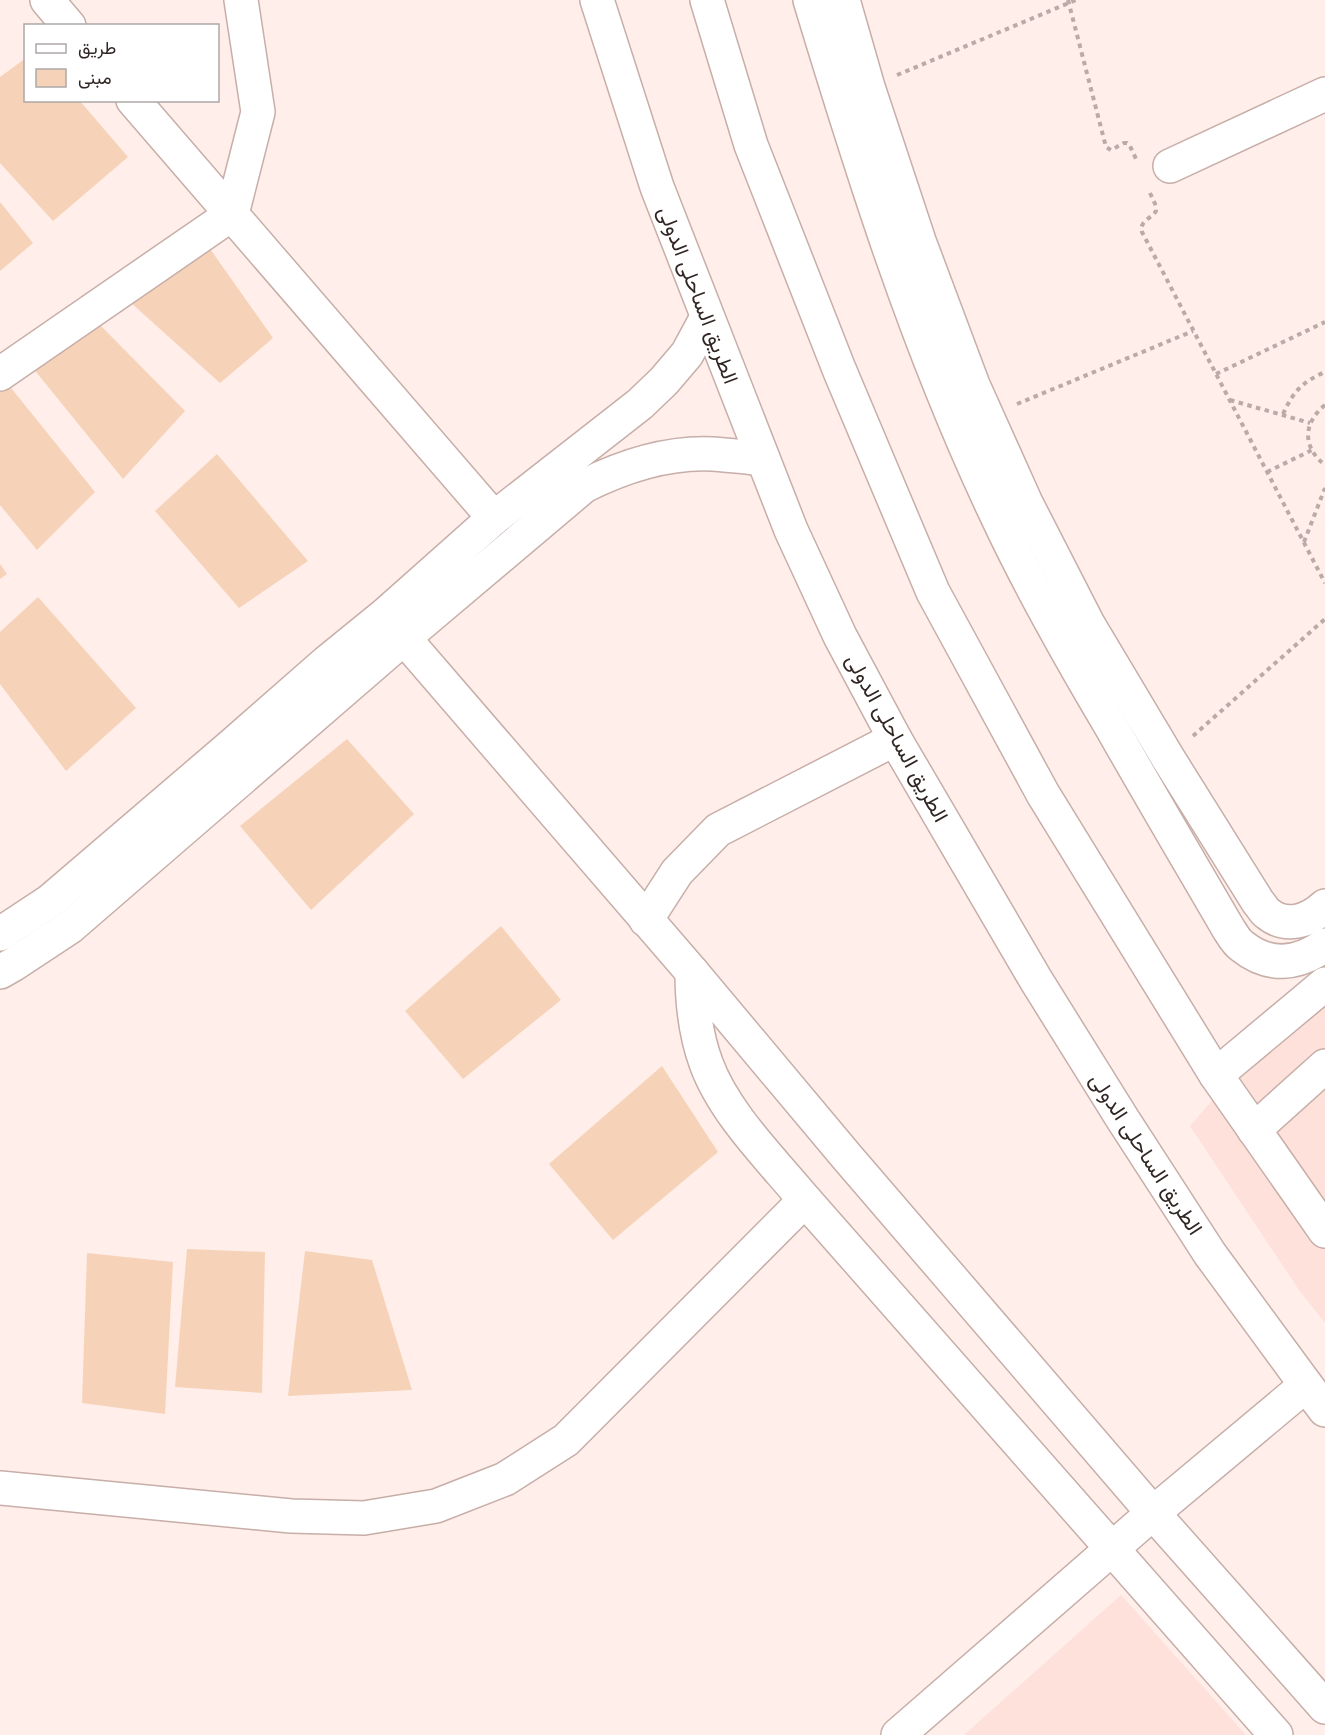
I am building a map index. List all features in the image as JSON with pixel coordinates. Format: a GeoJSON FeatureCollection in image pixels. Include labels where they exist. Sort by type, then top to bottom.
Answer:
{"type":"FeatureCollection","features":[{"type":"Feature","properties":{"kind":"main road"},"geometry":{"type":"LineString","coordinates":[[47,0],[67,24]]}},
{"type":"Feature","properties":{"kind":"main road"},"geometry":{"type":"LineString","coordinates":[[0,375],[232,214],[258,112],[241,0]]}},
{"type":"Feature","properties":{"kind":"main road","name":"الطريق الساحلى الدولى"},"geometry":{"type":"LineString","coordinates":[[597,0],[657,187],[791,530],[840,636],[895,739],[1036,980],[1122,1118],[1210,1254],[1315,1397]]}},
{"type":"Feature","properties":{"kind":"main road"},"geometry":{"type":"LineString","coordinates":[[707,0],[751,146],[839,369],[933,592],[1043,794],[1216,1075],[1325,1231]]}},
{"type":"Feature","properties":{"kind":"main road"},"geometry":{"type":"LineString","coordinates":[[810,0],[856,152],[891,255],[946,400],[997,517],[1061,640],[1227,928],[1241,945],[1259,957],[1280,962],[1299,960],[1325,945]]}},
{"type":"Feature","properties":{"kind":"main road"},"geometry":{"type":"LineString","coordinates":[[843,0],[868,87],[919,241],[973,385],[1026,502],[1088,624],[1168,758],[1267,913],[1280,920],[1294,922],[1309,919],[1325,906]]}},
{"type":"Feature","properties":{"kind":"main road"},"geometry":{"type":"LineString","coordinates":[[1152,173],[1325,94]]}},
{"type":"Feature","properties":{"kind":"main road"},"geometry":{"type":"LineString","coordinates":[[136,102],[494,518]]}},
{"type":"Feature","properties":{"kind":"main road"},"geometry":{"type":"LineString","coordinates":[[0,934],[50,901],[327,662],[386,614],[494,518],[648,397],[687,354],[707,317]]}},
{"type":"Feature","properties":{"kind":"main road"},"geometry":{"type":"LineString","coordinates":[[0,972],[70,927],[404,638],[584,486],[643,461],[672,456],[710,454],[763,459]]}},
{"type":"Feature","properties":{"kind":"main road"},"geometry":{"type":"LineString","coordinates":[[404,638],[1153,1513],[1325,1707]]}},
{"type":"Feature","properties":{"kind":"main road"},"geometry":{"type":"LineString","coordinates":[[646,920],[676,872],[718,830],[895,739]]}},
{"type":"Feature","properties":{"kind":"main road"},"geometry":{"type":"LineString","coordinates":[[1280,920],[1280,962]]}},
{"type":"Feature","properties":{"kind":"main road"},"geometry":{"type":"LineString","coordinates":[[692,972],[692,1003],[697,1033],[706,1063],[735,1116],[805,1200],[1276,1735]]}},
{"type":"Feature","properties":{"kind":"main road"},"geometry":{"type":"LineString","coordinates":[[1216,1075],[1325,984]]}},
{"type":"Feature","properties":{"kind":"main road"},"geometry":{"type":"LineString","coordinates":[[1254,1130],[1325,1066]]}},
{"type":"Feature","properties":{"kind":"main road"},"geometry":{"type":"LineString","coordinates":[[0,1488],[291,1516],[364,1518],[436,1506],[504,1479],[566,1440],[805,1200]]}},
{"type":"Feature","properties":{"kind":"main road"},"geometry":{"type":"LineString","coordinates":[[898,1735],[1153,1513],[1315,1397]]}},
{"type":"Feature","properties":{"kind":"path"},"geometry":{"type":"LineString","coordinates":[[868,87],[1068,1],[1076,0]]}},
{"type":"Feature","properties":{"kind":"path"},"geometry":{"type":"LineString","coordinates":[[1068,1],[1106,147],[1111,150],[1124,143],[1129,144],[1152,173],[1156,212],[1143,222],[1140,229],[1325,583]]}},
{"type":"Feature","properties":{"kind":"path"},"geometry":{"type":"LineString","coordinates":[[1216,374],[1325,322]]}},
{"type":"Feature","properties":{"kind":"path"},"geometry":{"type":"LineString","coordinates":[[987,417],[1193,331]]}},
{"type":"Feature","properties":{"kind":"path"},"geometry":{"type":"LineString","coordinates":[[1282,415],[1289,400],[1299,387],[1312,377],[1325,372]]}},
{"type":"Feature","properties":{"kind":"path"},"geometry":{"type":"LineString","coordinates":[[1229,399],[1310,423]]}},
{"type":"Feature","properties":{"kind":"path"},"geometry":{"type":"LineString","coordinates":[[1325,405],[1316,412],[1308,432],[1308,441],[1312,450],[1325,465]]}},
{"type":"Feature","properties":{"kind":"path"},"geometry":{"type":"LineString","coordinates":[[1267,472],[1312,450]]}},
{"type":"Feature","properties":{"kind":"path"},"geometry":{"type":"LineString","coordinates":[[1304,543],[1325,488]]}},
{"type":"Feature","properties":{"kind":"path"},"geometry":{"type":"LineString","coordinates":[[1168,758],[1325,619]]}},
{"type":"Feature","properties":{"kind":"shaded area"},"geometry":{"type":"Polygon","coordinates":[[[1325,980],[1325,1323],[1299,1290],[1190,1126],[1291,1010],[1325,980]]]}},
{"type":"Feature","properties":{"kind":"shaded area"},"geometry":{"type":"Polygon","coordinates":[[[1121,1595],[1246,1735],[964,1735],[1121,1595]]]}},
{"type":"Feature","properties":{"kind":"building"},"geometry":{"type":"Polygon","coordinates":[[[24,59],[24,102],[81,102],[128,157],[53,221],[0,163],[0,77],[24,59]]]}},
{"type":"Feature","properties":{"kind":"building"},"geometry":{"type":"Polygon","coordinates":[[[0,202],[33,243],[0,271],[0,202]]]}},
{"type":"Feature","properties":{"kind":"building"},"geometry":{"type":"Polygon","coordinates":[[[208,246],[273,338],[220,383],[119,292],[208,246]]]}},
{"type":"Feature","properties":{"kind":"building"},"geometry":{"type":"Polygon","coordinates":[[[99,324],[185,411],[123,479],[32,367],[99,324]]]}},
{"type":"Feature","properties":{"kind":"building"},"geometry":{"type":"Polygon","coordinates":[[[7,383],[95,492],[37,550],[0,505],[0,389],[7,383]]]}},
{"type":"Feature","properties":{"kind":"building"},"geometry":{"type":"Polygon","coordinates":[[[217,454],[308,561],[239,608],[155,511],[217,454]]]}},
{"type":"Feature","properties":{"kind":"building"},"geometry":{"type":"Polygon","coordinates":[[[0,564],[7,574],[0,579],[0,564]]]}},
{"type":"Feature","properties":{"kind":"building"},"geometry":{"type":"Polygon","coordinates":[[[38,597],[136,708],[66,771],[0,684],[0,632],[38,597]]]}},
{"type":"Feature","properties":{"kind":"building"},"geometry":{"type":"Polygon","coordinates":[[[347,739],[414,814],[311,910],[240,826],[347,739]]]}},
{"type":"Feature","properties":{"kind":"building"},"geometry":{"type":"Polygon","coordinates":[[[501,926],[561,1000],[463,1079],[405,1011],[501,926]]]}},
{"type":"Feature","properties":{"kind":"building"},"geometry":{"type":"Polygon","coordinates":[[[662,1066],[718,1152],[613,1240],[549,1164],[662,1066]]]}},
{"type":"Feature","properties":{"kind":"building"},"geometry":{"type":"Polygon","coordinates":[[[187,1249],[265,1252],[262,1393],[175,1387],[187,1249]]]}},
{"type":"Feature","properties":{"kind":"building"},"geometry":{"type":"Polygon","coordinates":[[[305,1251],[372,1260],[412,1390],[288,1396],[305,1251]]]}},
{"type":"Feature","properties":{"kind":"building"},"geometry":{"type":"Polygon","coordinates":[[[87,1253],[173,1262],[165,1414],[82,1403],[87,1253]]]}}]}
